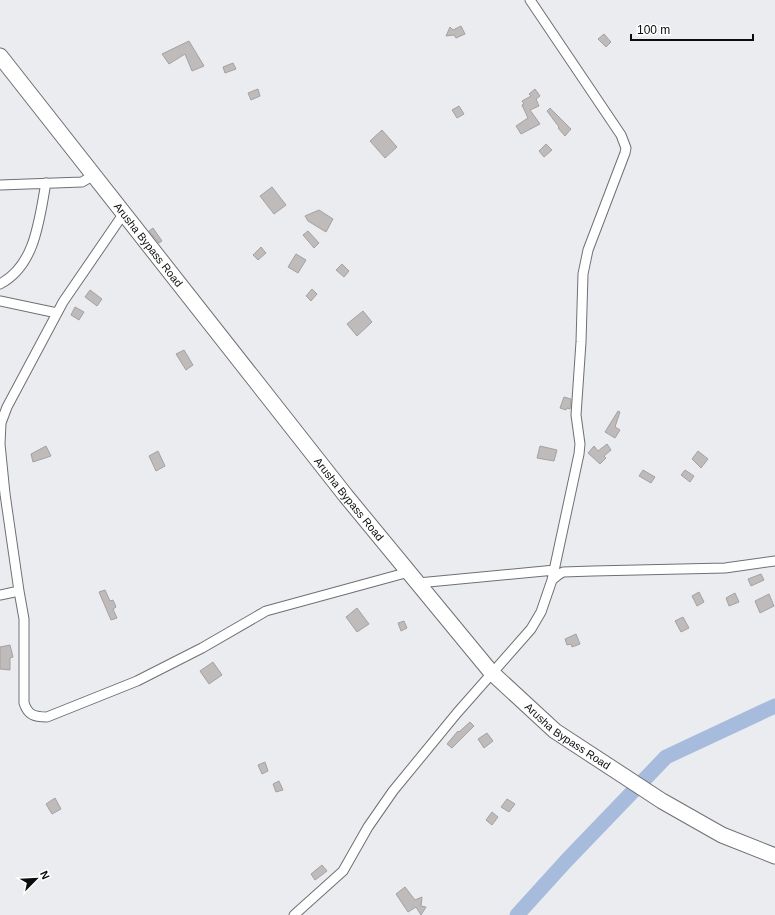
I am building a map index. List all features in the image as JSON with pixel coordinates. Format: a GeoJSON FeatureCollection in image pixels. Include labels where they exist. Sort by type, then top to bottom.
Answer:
{"type":"FeatureCollection","features":[{"type":"Feature","properties":{"kind":"main road","name":"Arusha Bypass Road"},"geometry":{"type":"LineString","coordinates":[[2,61],[94,175],[346,496],[491,672],[555,731],[662,800],[722,835],[775,856]]}},
{"type":"Feature","properties":{"kind":"street"},"geometry":{"type":"LineString","coordinates":[[294,915],[343,871],[379,809],[491,672],[531,628],[541,612],[552,580],[579,454],[580,444],[576,415],[581,342],[583,274],[588,250],[626,153],[626,148],[621,135],[530,0]]}},
{"type":"Feature","properties":{"kind":"street"},"geometry":{"type":"LineString","coordinates":[[0,185],[82,182],[94,175]]}},
{"type":"Feature","properties":{"kind":"street"},"geometry":{"type":"LineString","coordinates":[[0,284],[14,274],[26,260],[35,236],[46,183]]}},
{"type":"Feature","properties":{"kind":"street"},"geometry":{"type":"LineString","coordinates":[[124,213],[57,313],[7,407],[2,423],[0,444],[5,494],[24,619],[24,703],[29,713],[33,715],[47,716],[137,681],[202,648],[266,611],[413,577],[554,570]]}},
{"type":"Feature","properties":{"kind":"street"},"geometry":{"type":"LineString","coordinates":[[0,301],[57,313]]}},
{"type":"Feature","properties":{"kind":"street"},"geometry":{"type":"LineString","coordinates":[[552,580],[563,572],[725,568],[775,561]]}},
{"type":"Feature","properties":{"kind":"street"},"geometry":{"type":"LineString","coordinates":[[0,594],[19,591]]}},
{"type":"Feature","properties":{"kind":"building"},"geometry":{"type":"Polygon","coordinates":[[[461,26],[465,34],[456,38],[454,35],[446,36],[450,27],[453,30],[461,26]]]}},
{"type":"Feature","properties":{"kind":"building"},"geometry":{"type":"Polygon","coordinates":[[[604,34],[611,42],[606,47],[598,39],[604,34]]]}},
{"type":"Feature","properties":{"kind":"building"},"geometry":{"type":"Polygon","coordinates":[[[189,41],[204,66],[192,71],[185,54],[169,64],[162,54],[189,41]]]}},
{"type":"Feature","properties":{"kind":"building"},"geometry":{"type":"Polygon","coordinates":[[[233,63],[236,69],[225,73],[223,67],[233,63]]]}},
{"type":"Feature","properties":{"kind":"building"},"geometry":{"type":"Polygon","coordinates":[[[258,89],[260,96],[251,100],[248,93],[258,89]]]}},
{"type":"Feature","properties":{"kind":"building"},"geometry":{"type":"Polygon","coordinates":[[[535,89],[540,96],[536,99],[539,106],[530,110],[540,124],[521,134],[516,126],[528,118],[522,105],[524,104],[522,101],[531,96],[529,94],[535,89]]]}},
{"type":"Feature","properties":{"kind":"building"},"geometry":{"type":"Polygon","coordinates":[[[459,106],[464,114],[457,118],[452,110],[459,106]]]}},
{"type":"Feature","properties":{"kind":"building"},"geometry":{"type":"Polygon","coordinates":[[[550,108],[571,129],[565,136],[547,111],[550,108]]]}},
{"type":"Feature","properties":{"kind":"building"},"geometry":{"type":"Polygon","coordinates":[[[382,130],[397,147],[385,158],[370,141],[382,130]]]}},
{"type":"Feature","properties":{"kind":"building"},"geometry":{"type":"Polygon","coordinates":[[[546,144],[552,150],[544,157],[539,151],[546,144]]]}},
{"type":"Feature","properties":{"kind":"building"},"geometry":{"type":"Polygon","coordinates":[[[272,187],[286,205],[274,214],[260,196],[272,187]]]}},
{"type":"Feature","properties":{"kind":"building"},"geometry":{"type":"Polygon","coordinates":[[[319,210],[333,219],[326,232],[308,221],[305,216],[319,210]]]}},
{"type":"Feature","properties":{"kind":"building"},"geometry":{"type":"Polygon","coordinates":[[[153,228],[162,241],[159,243],[149,231],[153,228]]]}},
{"type":"Feature","properties":{"kind":"building"},"geometry":{"type":"Polygon","coordinates":[[[308,231],[319,243],[314,248],[303,235],[308,231]]]}},
{"type":"Feature","properties":{"kind":"building"},"geometry":{"type":"Polygon","coordinates":[[[261,247],[266,253],[258,260],[253,255],[261,247]]]}},
{"type":"Feature","properties":{"kind":"building"},"geometry":{"type":"Polygon","coordinates":[[[296,254],[306,260],[298,273],[288,267],[296,254]]]}},
{"type":"Feature","properties":{"kind":"building"},"geometry":{"type":"Polygon","coordinates":[[[342,264],[349,271],[344,277],[336,270],[342,264]]]}},
{"type":"Feature","properties":{"kind":"building"},"geometry":{"type":"Polygon","coordinates":[[[312,289],[317,294],[311,301],[306,296],[312,289]]]}},
{"type":"Feature","properties":{"kind":"building"},"geometry":{"type":"Polygon","coordinates":[[[90,290],[102,299],[97,306],[85,297],[90,290]]]}},
{"type":"Feature","properties":{"kind":"building"},"geometry":{"type":"Polygon","coordinates":[[[75,307],[84,312],[79,320],[71,315],[75,307]]]}},
{"type":"Feature","properties":{"kind":"building"},"geometry":{"type":"Polygon","coordinates":[[[363,311],[372,322],[357,336],[347,324],[363,311]]]}},
{"type":"Feature","properties":{"kind":"building"},"geometry":{"type":"Polygon","coordinates":[[[184,350],[193,365],[186,370],[176,354],[184,350]]]}},
{"type":"Feature","properties":{"kind":"building"},"geometry":{"type":"Polygon","coordinates":[[[564,397],[571,399],[570,409],[567,408],[566,410],[560,408],[564,397]]]}},
{"type":"Feature","properties":{"kind":"building"},"geometry":{"type":"Polygon","coordinates":[[[618,411],[620,412],[615,427],[620,430],[615,438],[605,432],[618,411]]]}},
{"type":"Feature","properties":{"kind":"building"},"geometry":{"type":"Polygon","coordinates":[[[607,444],[611,450],[604,456],[606,458],[600,464],[588,453],[594,446],[598,451],[607,444]]]}},
{"type":"Feature","properties":{"kind":"building"},"geometry":{"type":"Polygon","coordinates":[[[46,446],[51,456],[33,462],[31,454],[46,446]]]}},
{"type":"Feature","properties":{"kind":"building"},"geometry":{"type":"Polygon","coordinates":[[[540,446],[557,450],[554,461],[537,458],[540,446]]]}},
{"type":"Feature","properties":{"kind":"building"},"geometry":{"type":"Polygon","coordinates":[[[158,451],[165,466],[156,471],[149,456],[158,451]]]}},
{"type":"Feature","properties":{"kind":"building"},"geometry":{"type":"Polygon","coordinates":[[[698,451],[708,459],[701,468],[692,459],[698,451]]]}},
{"type":"Feature","properties":{"kind":"building"},"geometry":{"type":"Polygon","coordinates":[[[643,470],[655,477],[651,483],[639,476],[643,470]]]}},
{"type":"Feature","properties":{"kind":"building"},"geometry":{"type":"Polygon","coordinates":[[[685,470],[694,476],[690,482],[681,475],[685,470]]]}},
{"type":"Feature","properties":{"kind":"building"},"geometry":{"type":"Polygon","coordinates":[[[761,574],[764,580],[751,586],[748,579],[761,574]]]}},
{"type":"Feature","properties":{"kind":"building"},"geometry":{"type":"Polygon","coordinates":[[[105,590],[110,601],[113,600],[116,607],[113,609],[117,618],[111,620],[99,592],[105,590]]]}},
{"type":"Feature","properties":{"kind":"building"},"geometry":{"type":"Polygon","coordinates":[[[699,592],[704,602],[697,606],[692,596],[699,592]]]}},
{"type":"Feature","properties":{"kind":"building"},"geometry":{"type":"Polygon","coordinates":[[[735,593],[739,602],[729,606],[726,598],[735,593]]]}},
{"type":"Feature","properties":{"kind":"building"},"geometry":{"type":"Polygon","coordinates":[[[769,594],[774,606],[760,613],[755,601],[769,594]]]}},
{"type":"Feature","properties":{"kind":"building"},"geometry":{"type":"Polygon","coordinates":[[[357,608],[369,624],[357,632],[346,617],[357,608]]]}},
{"type":"Feature","properties":{"kind":"building"},"geometry":{"type":"Polygon","coordinates":[[[683,617],[689,628],[681,632],[675,621],[683,617]]]}},
{"type":"Feature","properties":{"kind":"building"},"geometry":{"type":"Polygon","coordinates":[[[404,621],[407,628],[401,631],[398,623],[404,621]]]}},
{"type":"Feature","properties":{"kind":"building"},"geometry":{"type":"Polygon","coordinates":[[[576,634],[580,644],[572,647],[571,644],[567,645],[565,639],[576,634]]]}},
{"type":"Feature","properties":{"kind":"building"},"geometry":{"type":"Polygon","coordinates":[[[10,645],[13,657],[10,658],[10,670],[0,669],[0,647],[10,645]]]}},
{"type":"Feature","properties":{"kind":"building"},"geometry":{"type":"Polygon","coordinates":[[[213,662],[222,675],[209,684],[200,671],[213,662]]]}},
{"type":"Feature","properties":{"kind":"building"},"geometry":{"type":"Polygon","coordinates":[[[470,722],[474,726],[452,748],[447,744],[458,731],[459,732],[470,722]]]}},
{"type":"Feature","properties":{"kind":"building"},"geometry":{"type":"Polygon","coordinates":[[[487,733],[493,741],[484,748],[478,739],[487,733]]]}},
{"type":"Feature","properties":{"kind":"building"},"geometry":{"type":"Polygon","coordinates":[[[265,762],[268,771],[262,774],[258,765],[265,762]]]}},
{"type":"Feature","properties":{"kind":"building"},"geometry":{"type":"Polygon","coordinates":[[[279,781],[283,790],[276,792],[273,784],[279,781]]]}},
{"type":"Feature","properties":{"kind":"building"},"geometry":{"type":"Polygon","coordinates":[[[55,798],[61,809],[52,814],[46,804],[55,798]]]}},
{"type":"Feature","properties":{"kind":"building"},"geometry":{"type":"Polygon","coordinates":[[[507,799],[515,804],[509,812],[501,807],[507,799]]]}},
{"type":"Feature","properties":{"kind":"building"},"geometry":{"type":"Polygon","coordinates":[[[492,812],[498,817],[492,825],[486,820],[492,812]]]}},
{"type":"Feature","properties":{"kind":"building"},"geometry":{"type":"Polygon","coordinates":[[[322,865],[327,871],[315,880],[311,874],[322,865]]]}},
{"type":"Feature","properties":{"kind":"building"},"geometry":{"type":"Polygon","coordinates":[[[405,887],[415,900],[422,897],[421,906],[426,907],[421,915],[416,907],[408,912],[396,894],[405,887]]]}},
{"type":"Feature","properties":{"kind":"waterway"},"geometry":{"type":"LineString","coordinates":[[517,915],[567,860],[666,757],[775,706]]}}]}
